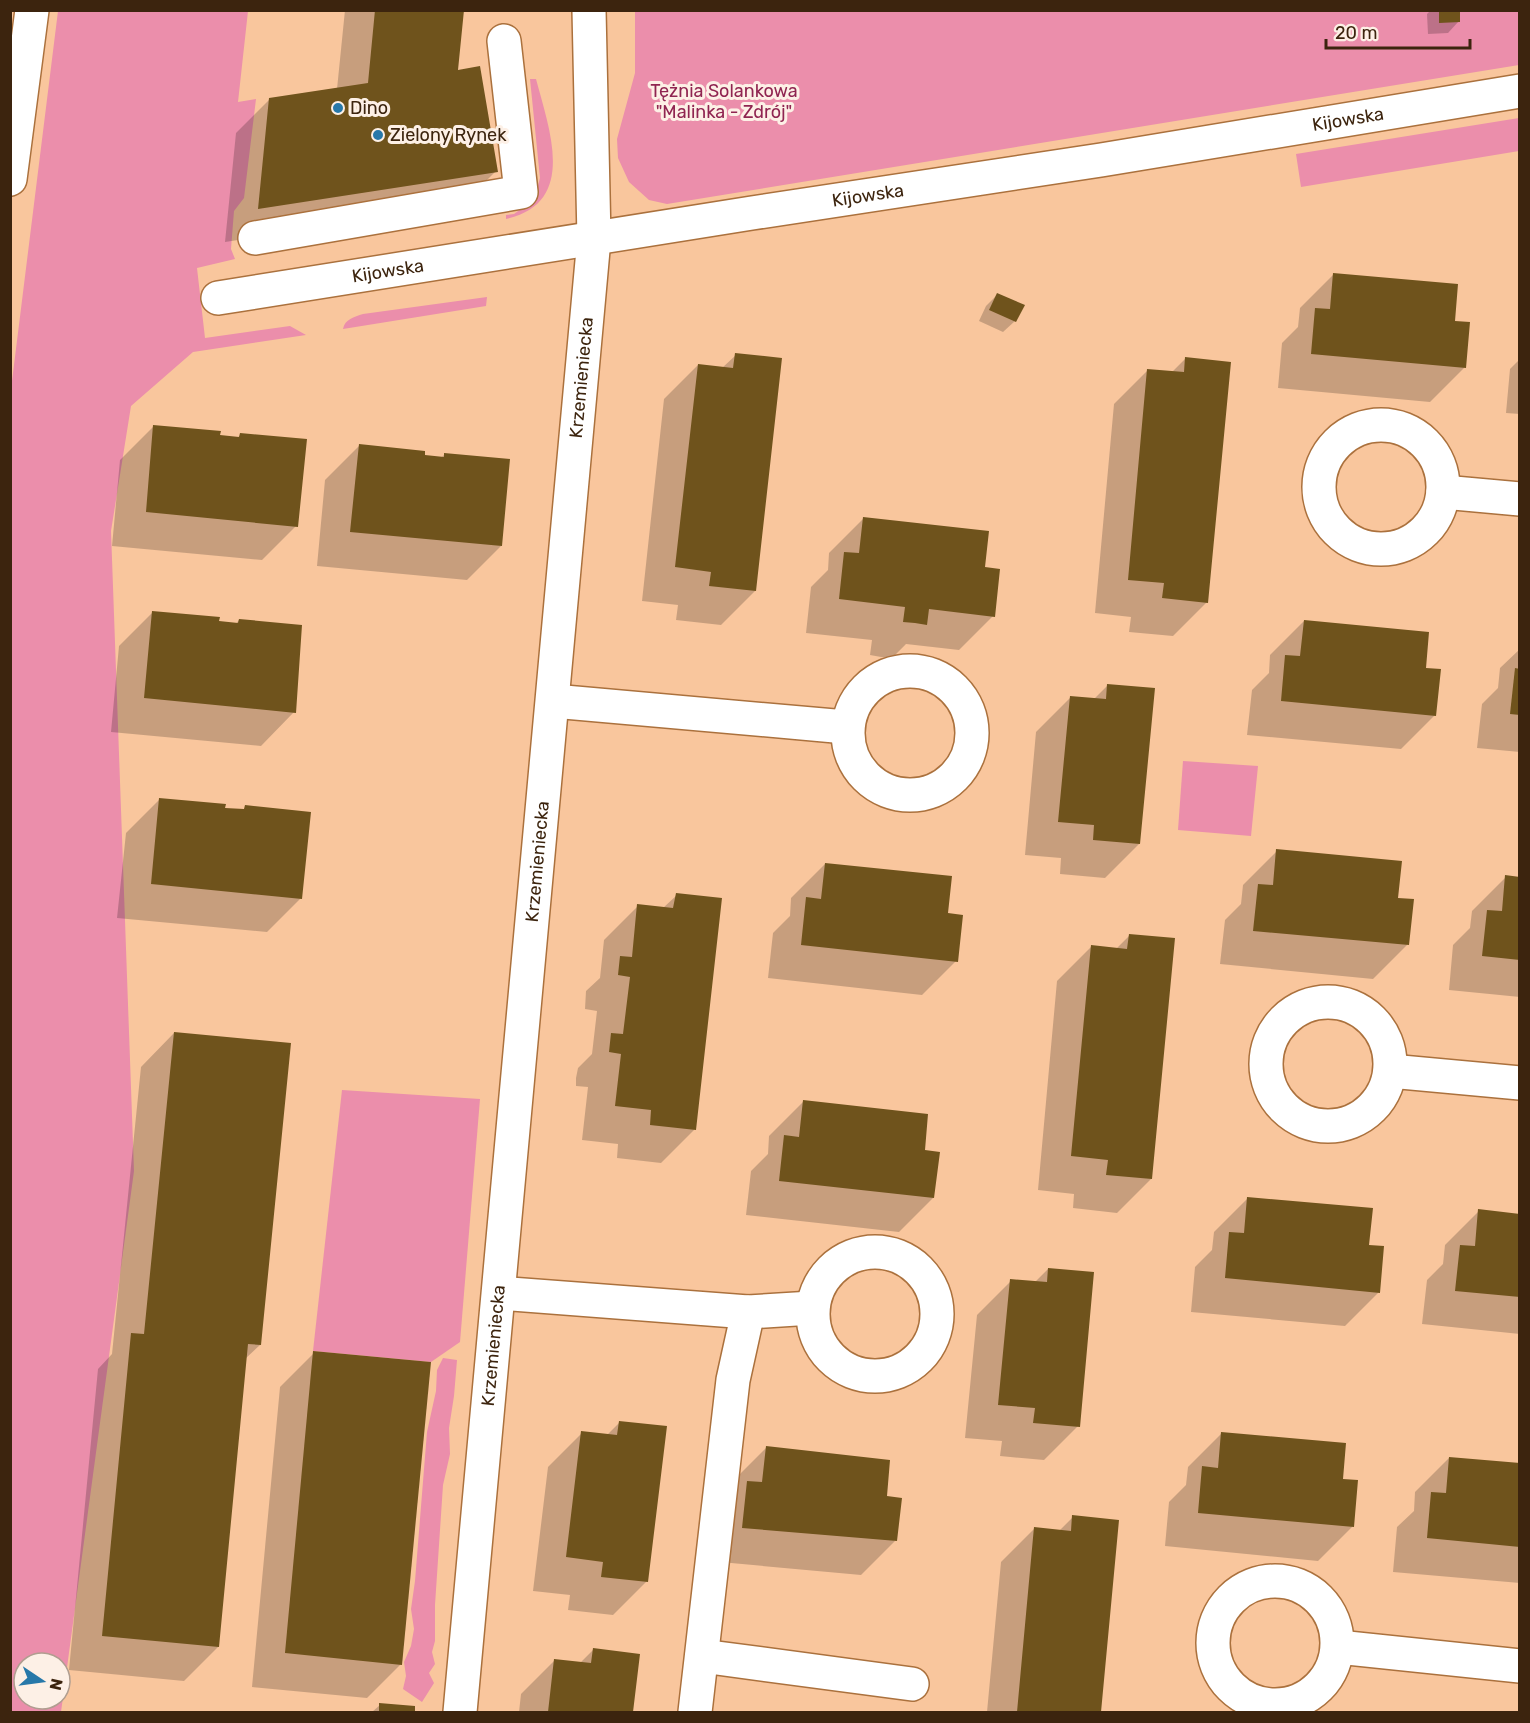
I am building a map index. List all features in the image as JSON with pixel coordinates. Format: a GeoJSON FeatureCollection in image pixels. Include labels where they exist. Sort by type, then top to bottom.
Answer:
{"type":"FeatureCollection","features":[{"type":"Feature","properties":{"kind":"street"},"geometry":{"type":"LineString","coordinates":[[10,179],[32,10]]}},
{"type":"Feature","properties":{"kind":"street","name":"Krzemieniecka"},"geometry":{"type":"LineString","coordinates":[[460,1713],[594,239],[589,10]]}},
{"type":"Feature","properties":{"kind":"street"},"geometry":{"type":"LineString","coordinates":[[255,238],[521,192],[504,41]]}},
{"type":"Feature","properties":{"kind":"street","name":"Kijowska"},"geometry":{"type":"LineString","coordinates":[[218,298],[1101,160],[1520,91]]}},
{"type":"Feature","properties":{"kind":"street"},"geometry":{"type":"LineString","coordinates":[[1443,492],[1520,499]]}},
{"type":"Feature","properties":{"kind":"street"},"geometry":{"type":"LineString","coordinates":[[553,701],[846,727]]}},
{"type":"Feature","properties":{"kind":"street"},"geometry":{"type":"LineString","coordinates":[[1390,1071],[1520,1083]]}},
{"type":"Feature","properties":{"kind":"street"},"geometry":{"type":"LineString","coordinates":[[499,1293],[748,1312],[812,1308]]}},
{"type":"Feature","properties":{"kind":"street"},"geometry":{"type":"LineString","coordinates":[[695,1713],[733,1380],[748,1312]]}},
{"type":"Feature","properties":{"kind":"street"},"geometry":{"type":"LineString","coordinates":[[1338,1647],[1520,1666]]}},
{"type":"Feature","properties":{"kind":"street"},"geometry":{"type":"LineString","coordinates":[[702,1656],[912,1684]]}},
{"type":"Feature","properties":{"kind":"green space"},"geometry":{"type":"Polygon","coordinates":[[[58,11],[248,11],[238,102],[256,99],[244,198],[234,211],[231,249],[235,259],[197,268],[205,338],[290,326],[306,335],[193,352],[131,406],[111,531],[134,1171],[69,1651],[12,1651],[12,1711],[61,1712],[11,1712],[10,397],[58,11]]]}},
{"type":"Feature","properties":{"kind":"green space","name":"Tężnia Solankowa \"Malinka - Zdrój\""},"geometry":{"type":"Polygon","coordinates":[[[635,11],[1519,11],[1519,65],[667,204],[649,200],[629,182],[618,158],[617,139],[635,73],[635,11]]]}},
{"type":"Feature","properties":{"kind":"green space"},"geometry":{"type":"Polygon","coordinates":[[[530,79],[536,79],[547,120],[553,162],[551,181],[543,197],[528,210],[506,219],[506,215],[514,214],[535,196],[540,178],[530,79]]]}},
{"type":"Feature","properties":{"kind":"green space"},"geometry":{"type":"Polygon","coordinates":[[[1519,118],[1519,151],[1301,187],[1296,154],[1519,118]]]}},
{"type":"Feature","properties":{"kind":"green space"},"geometry":{"type":"Polygon","coordinates":[[[487,297],[486,306],[343,329],[353,317],[363,314],[487,297]]]}},
{"type":"Feature","properties":{"kind":"green space"},"geometry":{"type":"Polygon","coordinates":[[[1183,761],[1258,766],[1251,836],[1178,830],[1183,761]]]}},
{"type":"Feature","properties":{"kind":"green space"},"geometry":{"type":"Polygon","coordinates":[[[342,1090],[480,1099],[460,1342],[431,1362],[313,1351],[342,1090]]]}},
{"type":"Feature","properties":{"kind":"green space"},"geometry":{"type":"Polygon","coordinates":[[[443,1358],[457,1360],[449,1428],[450,1454],[443,1485],[435,1605],[435,1641],[432,1652],[435,1664],[429,1673],[434,1683],[422,1702],[403,1689],[406,1676],[404,1662],[411,1646],[414,1629],[411,1609],[427,1432],[436,1391],[437,1370],[443,1358]]]}},
{"type":"Feature","properties":{"kind":"building","name":"Zielony Rynek"},"geometry":{"type":"Polygon","coordinates":[[[375,10],[464,10],[458,70],[480,66],[498,172],[258,209],[269,98],[368,83],[375,10]]]}},
{"type":"Feature","properties":{"kind":"building"},"geometry":{"type":"Polygon","coordinates":[[[1439,10],[1460,10],[1460,22],[1439,23],[1439,10]]]}},
{"type":"Feature","properties":{"kind":"building"},"geometry":{"type":"Polygon","coordinates":[[[1333,273],[1458,284],[1455,321],[1470,322],[1466,368],[1311,354],[1315,308],[1330,309],[1333,273]]]}},
{"type":"Feature","properties":{"kind":"building"},"geometry":{"type":"Polygon","coordinates":[[[997,293],[1025,305],[1016,322],[989,310],[997,293]]]}},
{"type":"Feature","properties":{"kind":"building"},"geometry":{"type":"Polygon","coordinates":[[[735,353],[782,358],[756,591],[709,586],[711,572],[675,567],[698,364],[733,368],[735,353]]]}},
{"type":"Feature","properties":{"kind":"building"},"geometry":{"type":"Polygon","coordinates":[[[1185,357],[1231,362],[1208,603],[1162,598],[1164,583],[1128,580],[1147,369],[1184,372],[1185,357]]]}},
{"type":"Feature","properties":{"kind":"building"},"geometry":{"type":"Polygon","coordinates":[[[153,425],[221,431],[220,435],[239,437],[240,433],[307,439],[298,527],[146,512],[153,425]]]}},
{"type":"Feature","properties":{"kind":"building"},"geometry":{"type":"Polygon","coordinates":[[[359,444],[425,451],[425,455],[444,457],[444,453],[510,459],[502,546],[350,532],[359,444]]]}},
{"type":"Feature","properties":{"kind":"building"},"geometry":{"type":"Polygon","coordinates":[[[863,517],[989,531],[985,567],[1000,569],[995,617],[929,609],[927,625],[903,622],[905,607],[839,599],[844,552],[859,553],[863,517]]]}},
{"type":"Feature","properties":{"kind":"building"},"geometry":{"type":"Polygon","coordinates":[[[152,611],[220,617],[219,621],[238,623],[239,619],[302,625],[296,713],[144,698],[152,611]]]}},
{"type":"Feature","properties":{"kind":"building"},"geometry":{"type":"Polygon","coordinates":[[[1304,620],[1429,632],[1426,668],[1441,669],[1436,716],[1281,701],[1285,655],[1300,656],[1304,620]]]}},
{"type":"Feature","properties":{"kind":"building"},"geometry":{"type":"Polygon","coordinates":[[[1515,668],[1520,669],[1520,715],[1510,714],[1515,668]]]}},
{"type":"Feature","properties":{"kind":"building"},"geometry":{"type":"Polygon","coordinates":[[[1107,684],[1155,688],[1140,844],[1093,840],[1094,825],[1058,822],[1070,696],[1106,699],[1107,684]]]}},
{"type":"Feature","properties":{"kind":"building"},"geometry":{"type":"Polygon","coordinates":[[[159,798],[226,804],[225,808],[244,809],[245,805],[311,812],[302,899],[151,884],[159,798]]]}},
{"type":"Feature","properties":{"kind":"building"},"geometry":{"type":"Polygon","coordinates":[[[1276,849],[1402,861],[1398,898],[1414,899],[1409,945],[1253,931],[1258,884],[1273,885],[1276,849]]]}},
{"type":"Feature","properties":{"kind":"building"},"geometry":{"type":"Polygon","coordinates":[[[825,863],[952,876],[948,913],[963,915],[958,962],[801,945],[806,897],[821,899],[825,863]]]}},
{"type":"Feature","properties":{"kind":"building"},"geometry":{"type":"Polygon","coordinates":[[[1505,875],[1520,877],[1520,960],[1482,956],[1487,910],[1502,911],[1505,875]]]}},
{"type":"Feature","properties":{"kind":"building"},"geometry":{"type":"Polygon","coordinates":[[[676,893],[722,898],[696,1130],[650,1125],[651,1110],[615,1106],[621,1054],[609,1052],[611,1033],[623,1034],[630,977],[618,975],[620,956],[632,957],[637,904],[673,908],[676,893]]]}},
{"type":"Feature","properties":{"kind":"building"},"geometry":{"type":"Polygon","coordinates":[[[1129,934],[1175,938],[1152,1179],[1106,1175],[1108,1160],[1071,1156],[1091,945],[1127,949],[1129,934]]]}},
{"type":"Feature","properties":{"kind":"building"},"geometry":{"type":"Polygon","coordinates":[[[174,1032],[291,1043],[261,1345],[248,1344],[219,1647],[102,1636],[131,1333],[144,1334],[174,1032]]]}},
{"type":"Feature","properties":{"kind":"building"},"geometry":{"type":"Polygon","coordinates":[[[803,1100],[928,1114],[925,1150],[940,1152],[934,1198],[779,1181],[784,1135],[799,1137],[803,1100]]]}},
{"type":"Feature","properties":{"kind":"building"},"geometry":{"type":"Polygon","coordinates":[[[1247,1197],[1373,1208],[1369,1245],[1384,1246],[1380,1293],[1225,1278],[1229,1232],[1244,1233],[1247,1197]]]}},
{"type":"Feature","properties":{"kind":"building"},"geometry":{"type":"Polygon","coordinates":[[[1478,1209],[1520,1214],[1520,1297],[1455,1291],[1460,1245],[1475,1246],[1478,1209]]]}},
{"type":"Feature","properties":{"kind":"building"},"geometry":{"type":"Polygon","coordinates":[[[1048,1268],[1094,1272],[1080,1427],[1033,1423],[1035,1408],[998,1405],[1010,1279],[1047,1282],[1048,1268]]]}},
{"type":"Feature","properties":{"kind":"building"},"geometry":{"type":"Polygon","coordinates":[[[313,1351],[431,1362],[402,1665],[285,1653],[313,1351]]]}},
{"type":"Feature","properties":{"kind":"building"},"geometry":{"type":"Polygon","coordinates":[[[619,1421],[667,1426],[648,1582],[601,1577],[603,1562],[566,1557],[581,1431],[617,1435],[619,1421]]]}},
{"type":"Feature","properties":{"kind":"building"},"geometry":{"type":"Polygon","coordinates":[[[1221,1432],[1346,1443],[1343,1479],[1358,1480],[1354,1527],[1198,1513],[1202,1466],[1218,1468],[1221,1432]]]}},
{"type":"Feature","properties":{"kind":"building"},"geometry":{"type":"Polygon","coordinates":[[[766,1446],[890,1460],[887,1496],[902,1498],[897,1541],[742,1528],[747,1481],[762,1482],[766,1446]]]}},
{"type":"Feature","properties":{"kind":"building"},"geometry":{"type":"Polygon","coordinates":[[[1449,1457],[1520,1463],[1520,1547],[1427,1538],[1431,1492],[1446,1493],[1449,1457]]]}},
{"type":"Feature","properties":{"kind":"building"},"geometry":{"type":"Polygon","coordinates":[[[1072,1515],[1119,1520],[1101,1712],[1017,1712],[1034,1527],[1071,1531],[1072,1515]]]}},
{"type":"Feature","properties":{"kind":"building"},"geometry":{"type":"Polygon","coordinates":[[[593,1648],[640,1654],[633,1712],[548,1712],[554,1659],[591,1663],[593,1648]]]}},
{"type":"Feature","properties":{"kind":"building"},"geometry":{"type":"Polygon","coordinates":[[[379,1703],[415,1706],[415,1712],[379,1712],[379,1703]]]}},
{"type":"Feature","properties":{"kind":"place","name":"Dino"},"geometry":{"type":"Point","coordinates":[338,108]}},
{"type":"Feature","properties":{"kind":"place","name":"Zielony Rynek"},"geometry":{"type":"Point","coordinates":[378,135]}}]}
